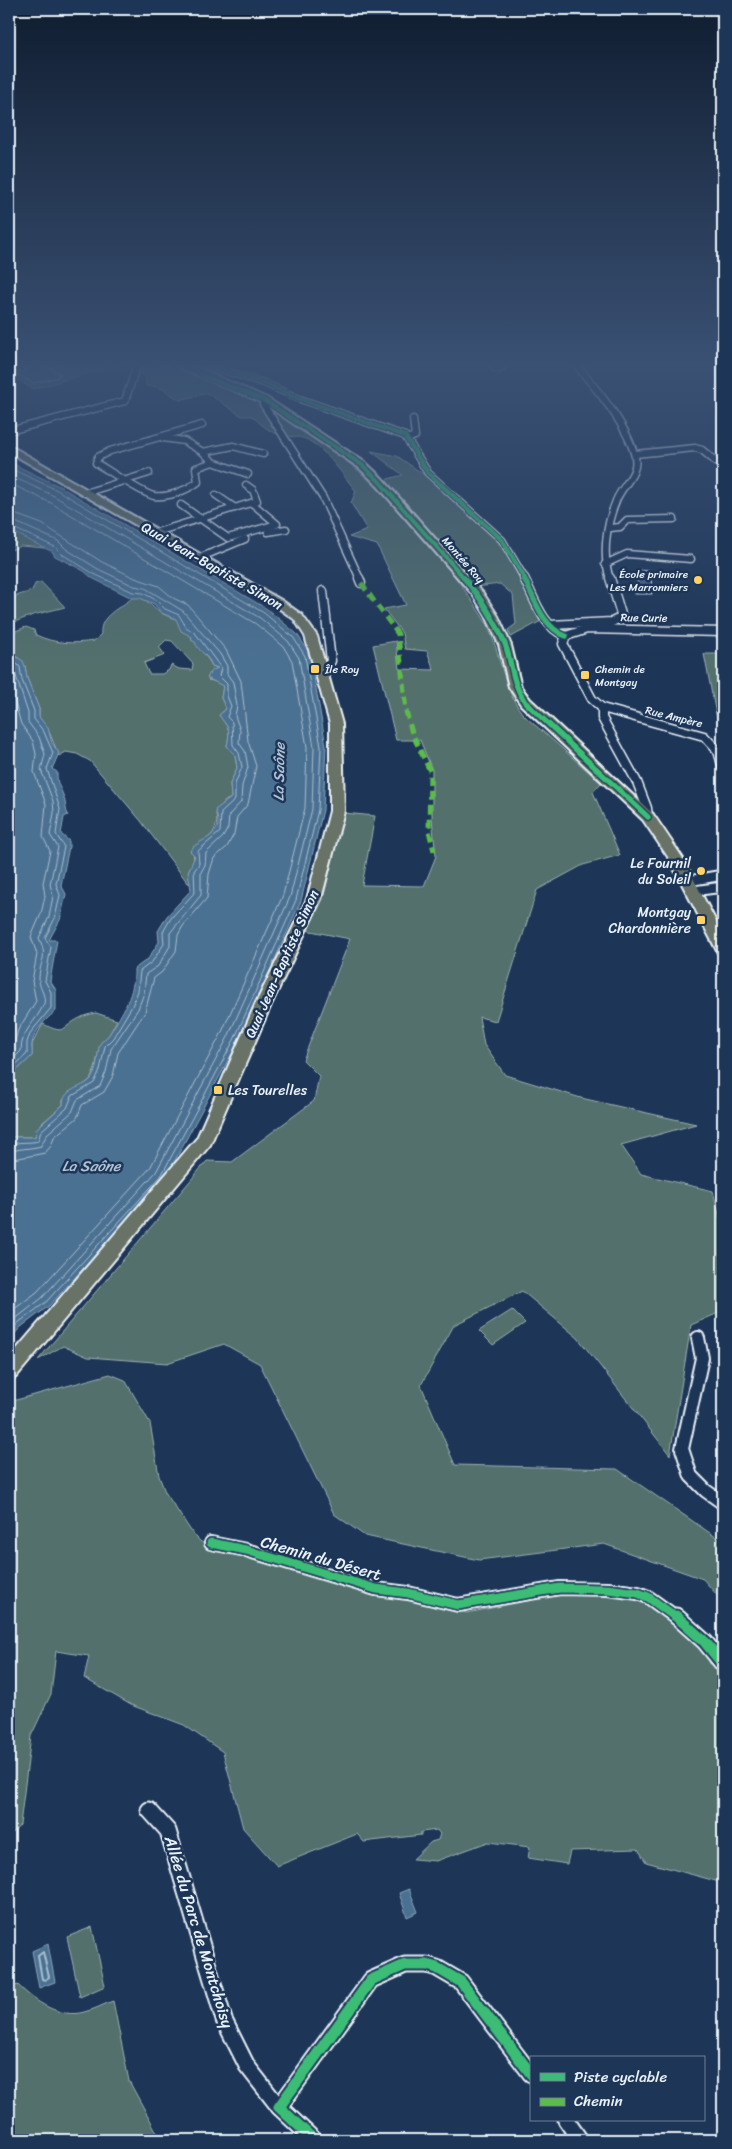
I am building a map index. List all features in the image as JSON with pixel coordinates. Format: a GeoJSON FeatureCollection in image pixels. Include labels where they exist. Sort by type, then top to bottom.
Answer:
{"type":"FeatureCollection","features":[{"type":"Feature","properties":{"kind":"main road","name":"Quai Jean-Baptiste Simon"},"geometry":{"type":"LineString","coordinates":[[9,1371],[204,1141],[263,1005],[314,899],[337,811],[338,754],[336,724],[311,636],[298,617],[277,602],[30,461]]}},
{"type":"Feature","properties":{"kind":"main road","name":"Montée Roy"},"geometry":{"type":"LineString","coordinates":[[356,461],[378,480],[476,593],[492,616],[505,645],[515,687],[525,702],[648,817],[675,857],[723,949]]}},
{"type":"Feature","properties":{"kind":"street"},"geometry":{"type":"LineString","coordinates":[[97,461],[98,466],[149,495],[166,495],[194,485],[198,478],[196,468],[213,462],[248,474]]}},
{"type":"Feature","properties":{"kind":"street"},"geometry":{"type":"LineString","coordinates":[[300,461],[324,498],[361,583]]}},
{"type":"Feature","properties":{"kind":"street"},"geometry":{"type":"LineString","coordinates":[[421,461],[428,473],[502,540],[550,625],[557,633],[566,636],[563,644],[592,699],[602,708],[602,718],[641,792],[649,810],[648,817]]}},
{"type":"Feature","properties":{"kind":"street"},"geometry":{"type":"LineString","coordinates":[[550,625],[612,622],[620,618],[621,614],[605,564],[605,549],[616,500],[634,474],[635,461]]}},
{"type":"Feature","properties":{"kind":"street"},"geometry":{"type":"LineString","coordinates":[[85,492],[149,473]]}},
{"type":"Feature","properties":{"kind":"street"},"geometry":{"type":"LineString","coordinates":[[154,533],[257,501],[253,490],[246,485]]}},
{"type":"Feature","properties":{"kind":"street"},"geometry":{"type":"LineString","coordinates":[[216,495],[235,508]]}},
{"type":"Feature","properties":{"kind":"street"},"geometry":{"type":"LineString","coordinates":[[182,505],[228,538],[277,524],[252,503]]}},
{"type":"Feature","properties":{"kind":"street"},"geometry":{"type":"LineString","coordinates":[[610,528],[620,526],[627,520],[674,519]]}},
{"type":"Feature","properties":{"kind":"street"},"geometry":{"type":"LineString","coordinates":[[199,558],[262,533],[286,528]]}},
{"type":"Feature","properties":{"kind":"street"},"geometry":{"type":"LineString","coordinates":[[605,564],[621,554],[691,559]]}},
{"type":"Feature","properties":{"kind":"street"},"geometry":{"type":"LineString","coordinates":[[320,667],[328,666],[331,661],[322,591]]}},
{"type":"Feature","properties":{"kind":"street","name":"Rue Curie"},"geometry":{"type":"LineString","coordinates":[[566,636],[587,629],[723,632]]}},
{"type":"Feature","properties":{"kind":"street","name":"Rue Ampère"},"geometry":{"type":"LineString","coordinates":[[602,708],[704,736],[718,751],[723,768]]}},
{"type":"Feature","properties":{"kind":"street"},"geometry":{"type":"LineString","coordinates":[[691,886],[723,875]]}},
{"type":"Feature","properties":{"kind":"street"},"geometry":{"type":"LineString","coordinates":[[691,886],[723,887]]}},
{"type":"Feature","properties":{"kind":"street"},"geometry":{"type":"LineString","coordinates":[[698,1338],[702,1358],[682,1449],[691,1476],[706,1491],[723,1503]]}},
{"type":"Feature","properties":{"kind":"street","name":"Chemin du Désert"},"geometry":{"type":"LineString","coordinates":[[211,1543],[246,1550],[376,1589],[408,1593],[458,1605],[560,1588],[608,1589],[638,1594],[648,1597],[666,1608],[705,1642],[723,1664]]}},
{"type":"Feature","properties":{"kind":"street","name":"Allée du Parc de Montchoisy"},"geometry":{"type":"LineString","coordinates":[[149,1810],[168,1831],[224,2020],[232,2041],[246,2066],[279,2107],[314,2140]]}},
{"type":"Feature","properties":{"kind":"street"},"geometry":{"type":"LineString","coordinates":[[279,2107],[371,1980],[392,1967],[410,1963],[427,1964],[446,1971],[461,1982],[530,2073]]}},
{"type":"Feature","properties":{"kind":"street"},"geometry":{"type":"LineString","coordinates":[[567,2122],[580,2140]]}},
{"type":"Feature","properties":{"kind":"green space"},"geometry":{"type":"Polygon","coordinates":[[[332,461],[346,461],[358,471],[426,539],[455,577],[488,628],[509,690],[522,713],[601,783],[593,792],[620,855],[583,865],[537,890],[496,1021],[479,1017],[484,1045],[505,1075],[581,1098],[696,1124],[621,1145],[641,1174],[713,1191],[723,1230],[723,1311],[691,1325],[670,1455],[578,1338],[522,1291],[454,1325],[421,1385],[455,1465],[617,1469],[723,1542],[723,1602],[703,1579],[604,1544],[479,1560],[365,1536],[334,1514],[260,1364],[224,1344],[167,1363],[88,1357],[63,1346],[38,1360],[207,1161],[232,1162],[314,1101],[319,1076],[303,1060],[350,939],[306,930],[323,899],[344,813],[375,816],[362,885],[424,886],[436,856],[432,818],[432,770],[420,740],[396,740],[373,645],[396,641],[399,669],[434,670],[427,651],[405,649],[402,633],[384,609],[406,605],[377,545],[349,537],[367,530],[351,503],[356,491],[332,461]]]}},
{"type":"Feature","properties":{"kind":"green space"},"geometry":{"type":"Polygon","coordinates":[[[385,461],[405,461],[423,474],[486,527],[503,546],[541,621],[511,637],[508,630],[516,624],[513,595],[500,584],[476,587],[384,480],[403,475],[385,461]]]}},
{"type":"Feature","properties":{"kind":"green space"},"geometry":{"type":"Polygon","coordinates":[[[9,530],[44,548],[21,546],[9,551],[9,530]]]}},
{"type":"Feature","properties":{"kind":"green space"},"geometry":{"type":"Polygon","coordinates":[[[41,582],[65,607],[33,615],[9,624],[9,598],[32,591],[35,584],[41,582]]]}},
{"type":"Feature","properties":{"kind":"green space"},"geometry":{"type":"Polygon","coordinates":[[[137,597],[145,600],[163,614],[178,621],[212,666],[219,669],[208,680],[218,682],[223,686],[221,698],[226,709],[219,715],[228,729],[227,746],[235,755],[237,768],[230,784],[231,798],[225,801],[216,814],[217,820],[214,830],[203,842],[193,847],[194,863],[189,869],[191,884],[188,883],[141,821],[90,761],[77,754],[66,752],[59,756],[50,734],[39,717],[39,709],[27,678],[25,666],[14,655],[9,638],[13,632],[26,627],[34,630],[36,635],[57,642],[79,643],[94,641],[101,634],[101,627],[107,617],[132,598],[137,597]],[[166,640],[159,647],[165,655],[144,663],[149,674],[162,674],[169,670],[171,665],[179,669],[192,670],[193,664],[172,641],[166,640]]]}},
{"type":"Feature","properties":{"kind":"green space"},"geometry":{"type":"Polygon","coordinates":[[[704,654],[723,654],[723,719],[717,719],[704,654]]]}},
{"type":"Feature","properties":{"kind":"green space"},"geometry":{"type":"Polygon","coordinates":[[[96,1013],[117,1020],[109,1035],[100,1044],[95,1069],[90,1080],[63,1100],[63,1105],[42,1123],[35,1137],[14,1137],[9,1145],[9,1093],[12,1091],[14,1073],[32,1056],[32,1044],[43,1024],[60,1030],[82,1017],[96,1013]]]}},
{"type":"Feature","properties":{"kind":"green space"},"geometry":{"type":"Polygon","coordinates":[[[512,1310],[525,1323],[493,1345],[479,1331],[512,1310]]]}},
{"type":"Feature","properties":{"kind":"green space"},"geometry":{"type":"Polygon","coordinates":[[[110,1374],[125,1380],[150,1423],[159,1476],[165,1492],[193,1534],[201,1542],[211,1547],[311,1574],[378,1596],[401,1595],[467,1613],[565,1593],[629,1598],[653,1607],[683,1630],[710,1657],[709,1663],[718,1668],[723,1675],[723,1883],[646,1862],[638,1849],[570,1851],[567,1864],[528,1858],[530,1847],[488,1842],[436,1861],[413,1859],[431,1842],[438,1840],[440,1834],[437,1830],[421,1832],[421,1835],[364,1842],[357,1834],[277,1866],[243,1828],[223,1752],[184,1725],[131,1705],[84,1678],[89,1656],[56,1651],[51,1694],[31,1736],[20,1825],[9,1837],[9,1402],[110,1374]]]}},
{"type":"Feature","properties":{"kind":"green space"},"geometry":{"type":"Polygon","coordinates":[[[92,1927],[105,1986],[80,1997],[67,1937],[92,1927]]]}},
{"type":"Feature","properties":{"kind":"green space"},"geometry":{"type":"Polygon","coordinates":[[[9,1954],[15,1986],[18,1985],[48,2007],[57,2011],[75,2014],[113,2001],[129,2081],[161,2140],[9,2140],[9,1954]]]}},
{"type":"Feature","properties":{"kind":"water","name":"La Saône"},"geometry":{"type":"Polygon","coordinates":[[[9,462],[59,486],[267,609],[297,634],[310,654],[326,746],[323,810],[301,901],[238,1042],[165,1179],[49,1306],[21,1327],[9,1340],[10,1143],[13,1137],[35,1137],[36,1129],[63,1105],[69,1092],[85,1084],[92,1077],[96,1068],[100,1044],[115,1025],[130,995],[134,969],[148,959],[159,942],[158,931],[167,916],[191,890],[188,872],[195,856],[190,851],[215,832],[218,822],[215,810],[231,798],[230,784],[237,768],[235,755],[227,746],[228,728],[219,715],[226,709],[221,698],[223,686],[207,678],[211,671],[218,668],[212,666],[195,642],[191,640],[192,637],[181,631],[176,619],[162,613],[154,604],[140,598],[132,598],[92,578],[84,571],[55,556],[52,551],[9,530],[9,462]]]}},
{"type":"Feature","properties":{"kind":"water"},"geometry":{"type":"Polygon","coordinates":[[[9,638],[14,655],[23,661],[25,666],[27,678],[39,709],[39,717],[48,728],[52,743],[59,753],[52,769],[57,772],[58,783],[64,797],[68,815],[64,817],[61,834],[69,841],[69,847],[61,885],[66,894],[60,920],[49,940],[57,940],[50,981],[56,990],[56,1011],[45,1021],[35,1035],[32,1045],[32,1056],[14,1073],[12,1091],[9,1093],[9,638]]]}},
{"type":"Feature","properties":{"kind":"water"},"geometry":{"type":"Polygon","coordinates":[[[409,1889],[418,1912],[407,1917],[399,1893],[409,1889]]]}},
{"type":"Feature","properties":{"kind":"water"},"geometry":{"type":"Polygon","coordinates":[[[48,1944],[55,1982],[39,1988],[32,1951],[48,1944]]]}},
{"type":"Feature","properties":{"kind":"building"},"geometry":{"type":"Polygon","coordinates":[[[637,570],[651,571],[652,594],[634,594],[634,584],[637,584],[637,570]]]}},
{"type":"Feature","properties":{"kind":"marked path"},"geometry":{"type":"LineString","coordinates":[[361,583],[398,634],[406,711],[412,733],[430,771],[429,831],[434,851]]}},
{"type":"Feature","properties":{"kind":"cycle path"},"geometry":{"type":"LineString","coordinates":[[356,461],[378,480],[477,593],[492,616],[505,645],[515,687],[525,702],[648,817]]}},
{"type":"Feature","properties":{"kind":"cycle path"},"geometry":{"type":"LineString","coordinates":[[421,461],[428,473],[502,540],[515,560],[546,621],[557,633],[566,636]]}},
{"type":"Feature","properties":{"kind":"cycle path"},"geometry":{"type":"LineString","coordinates":[[211,1543],[246,1550],[376,1589],[408,1593],[458,1605],[560,1588],[608,1589],[638,1593],[666,1608],[705,1642],[723,1664]]}},
{"type":"Feature","properties":{"kind":"cycle path"},"geometry":{"type":"LineString","coordinates":[[314,2140],[279,2107],[371,1980],[395,1968],[405,1965],[427,1965],[437,1968],[461,1982],[530,2073]]}},
{"type":"Feature","properties":{"kind":"place","name":"École primaire Les Marronniers"},"geometry":{"type":"Point","coordinates":[698,580]}},
{"type":"Feature","properties":{"kind":"place","name":"Île Roy"},"geometry":{"type":"Point","coordinates":[315,669]}},
{"type":"Feature","properties":{"kind":"place","name":"Chemin de Montgay"},"geometry":{"type":"Point","coordinates":[585,675]}},
{"type":"Feature","properties":{"kind":"place","name":"Le Fournil du Soleil"},"geometry":{"type":"Point","coordinates":[701,871]}},
{"type":"Feature","properties":{"kind":"place","name":"Montgay Chardonnière"},"geometry":{"type":"Point","coordinates":[701,920]}},
{"type":"Feature","properties":{"kind":"place","name":"Les Tourelles"},"geometry":{"type":"Point","coordinates":[218,1090]}}]}
